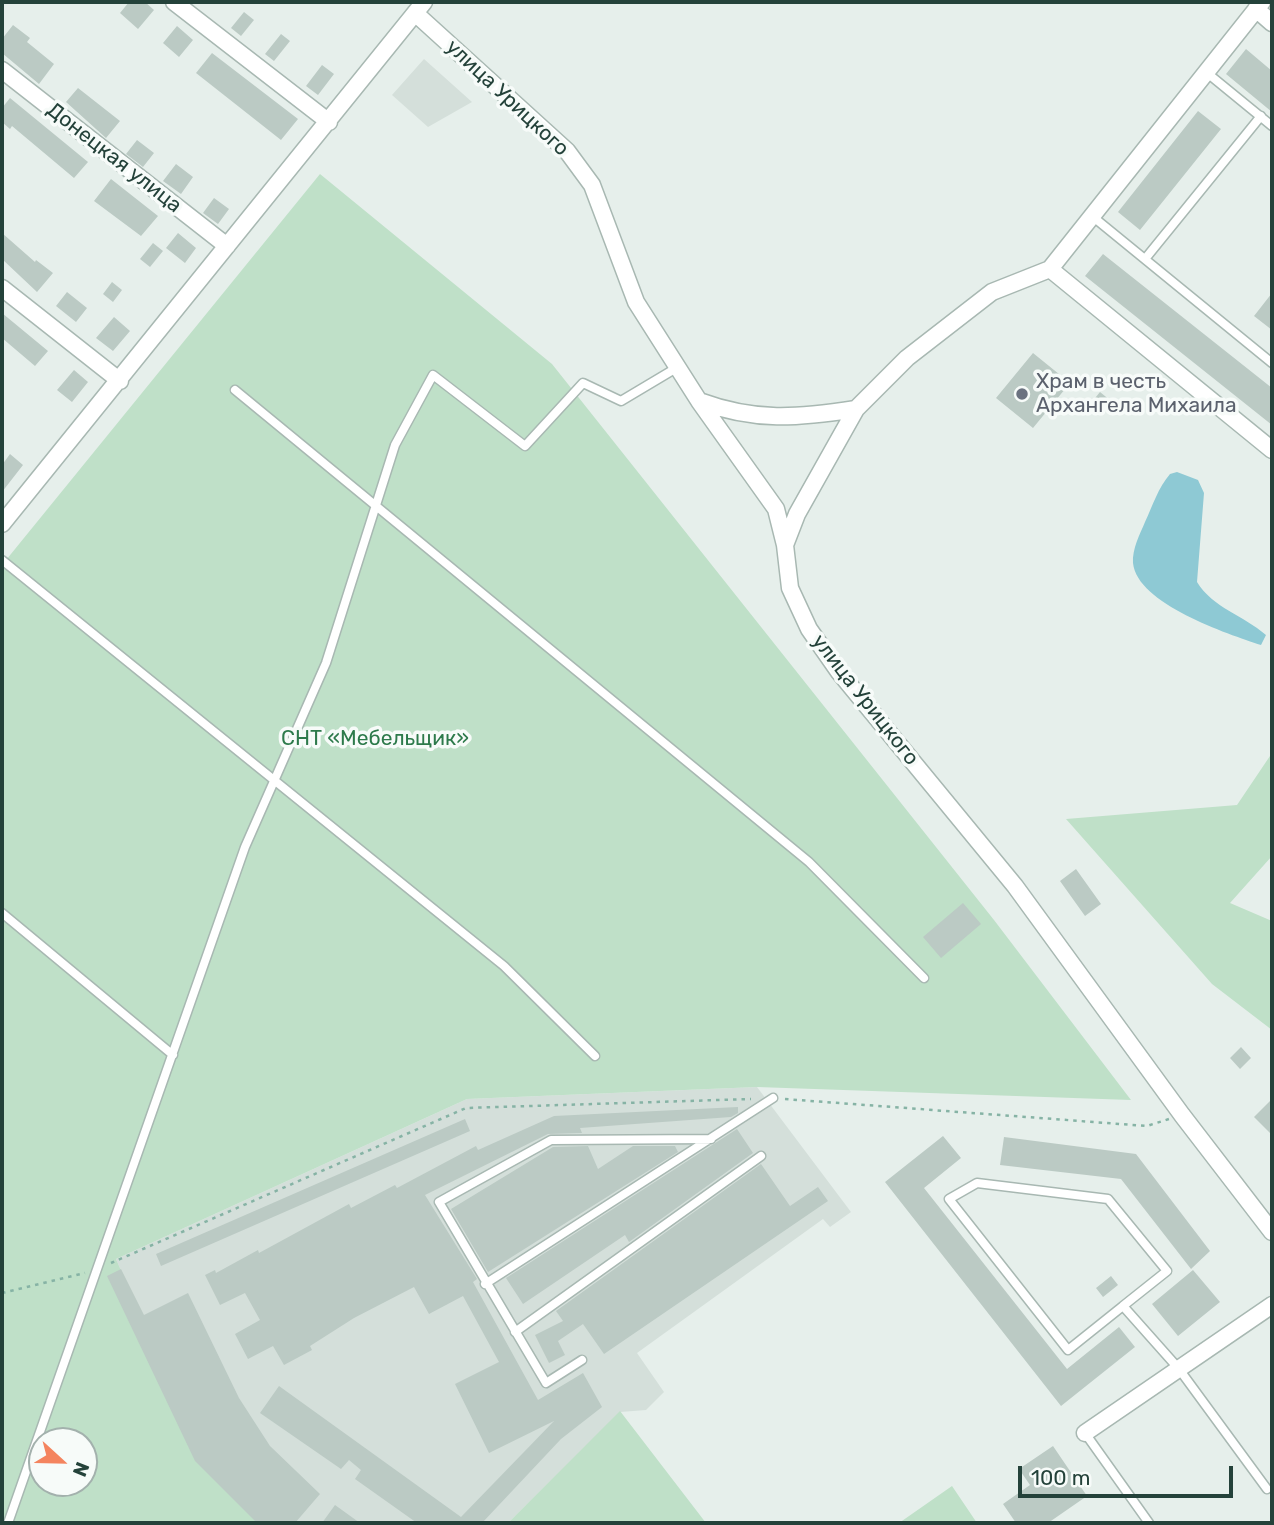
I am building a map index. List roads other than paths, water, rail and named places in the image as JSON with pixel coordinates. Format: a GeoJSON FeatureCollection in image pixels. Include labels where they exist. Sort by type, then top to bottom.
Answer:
{"type":"FeatureCollection","features":[{"type":"Feature","properties":{"kind":"street"},"geometry":{"type":"LineString","coordinates":[[174,2],[330,122]]}},
{"type":"Feature","properties":{"kind":"street"},"geometry":{"type":"LineString","coordinates":[[785,545],[797,514],[856,409],[907,358],[958,316],[992,292],[1049,269],[1259,5],[1272,23]]}},
{"type":"Feature","properties":{"kind":"street"},"geometry":{"type":"LineString","coordinates":[[5,515],[120,381],[420,8]]}},
{"type":"Feature","properties":{"kind":"street","name":"улица Урицкого"},"geometry":{"type":"LineString","coordinates":[[420,8],[567,151],[592,184],[636,302],[699,401],[776,509],[785,545],[790,588],[809,629],[839,672],[1015,886],[1182,1115],[1272,1232]]}},
{"type":"Feature","properties":{"kind":"street","name":"Донецкая улица"},"geometry":{"type":"LineString","coordinates":[[2,70],[227,246]]}},
{"type":"Feature","properties":{"kind":"street"},"geometry":{"type":"LineString","coordinates":[[1049,269],[1272,450]]}},
{"type":"Feature","properties":{"kind":"street"},"geometry":{"type":"LineString","coordinates":[[2,288],[120,381]]}},
{"type":"Feature","properties":{"kind":"street"},"geometry":{"type":"LineString","coordinates":[[699,401],[732,413],[765,418],[801,418],[856,409]]}},
{"type":"Feature","properties":{"kind":"street"},"geometry":{"type":"LineString","coordinates":[[1085,1433],[1272,1306]]}},
{"type":"Feature","properties":{"kind":"lane"},"geometry":{"type":"LineString","coordinates":[[1206,72],[1272,126]]}},
{"type":"Feature","properties":{"kind":"lane"},"geometry":{"type":"LineString","coordinates":[[1145,259],[1261,116]]}},
{"type":"Feature","properties":{"kind":"lane"},"geometry":{"type":"LineString","coordinates":[[1092,216],[1272,363]]}},
{"type":"Feature","properties":{"kind":"lane"},"geometry":{"type":"LineString","coordinates":[[8,1523],[245,847],[326,663],[395,445],[432,375],[525,446],[583,383],[621,401],[678,367]]}},
{"type":"Feature","properties":{"kind":"lane"},"geometry":{"type":"LineString","coordinates":[[235,390],[809,862],[924,978]]}},
{"type":"Feature","properties":{"kind":"lane"},"geometry":{"type":"LineString","coordinates":[[2,560],[504,966],[596,1056]]}},
{"type":"Feature","properties":{"kind":"lane"},"geometry":{"type":"LineString","coordinates":[[2,913],[173,1055]]}},
{"type":"Feature","properties":{"kind":"lane"},"geometry":{"type":"LineString","coordinates":[[485,1284],[773,1098]]}},
{"type":"Feature","properties":{"kind":"lane"},"geometry":{"type":"LineString","coordinates":[[582,1360],[546,1383],[485,1284],[439,1202],[551,1140],[711,1139]]}},
{"type":"Feature","properties":{"kind":"lane"},"geometry":{"type":"LineString","coordinates":[[515,1332],[761,1156]]}},
{"type":"Feature","properties":{"kind":"lane"},"geometry":{"type":"LineString","coordinates":[[976,1183],[1108,1199],[1167,1271],[1123,1306],[1068,1350],[949,1199],[976,1183]]}},
{"type":"Feature","properties":{"kind":"lane"},"geometry":{"type":"LineString","coordinates":[[1123,1306],[1179,1369],[1267,1489]]}},
{"type":"Feature","properties":{"kind":"lane"},"geometry":{"type":"LineString","coordinates":[[1085,1433],[1149,1523]]}},
{"type":"Feature","properties":{"kind":"water"},"geometry":{"type":"Polygon","coordinates":[[[1177,472],[1198,480],[1204,493],[1197,582],[1220,605],[1266,635],[1261,645],[1186,615],[1150,592],[1138,578],[1133,563],[1137,542],[1162,485],[1170,474],[1177,472]]]}},
{"type":"Feature","properties":{"kind":"place","name":"Храм в честь Архангела Михаила"},"geometry":{"type":"Point","coordinates":[1022,394]}},
{"type":"Feature","properties":{"kind":"park label","name":"СНТ «Мебельщик»"},"geometry":{"type":"Point","coordinates":[375,739]}}]}
